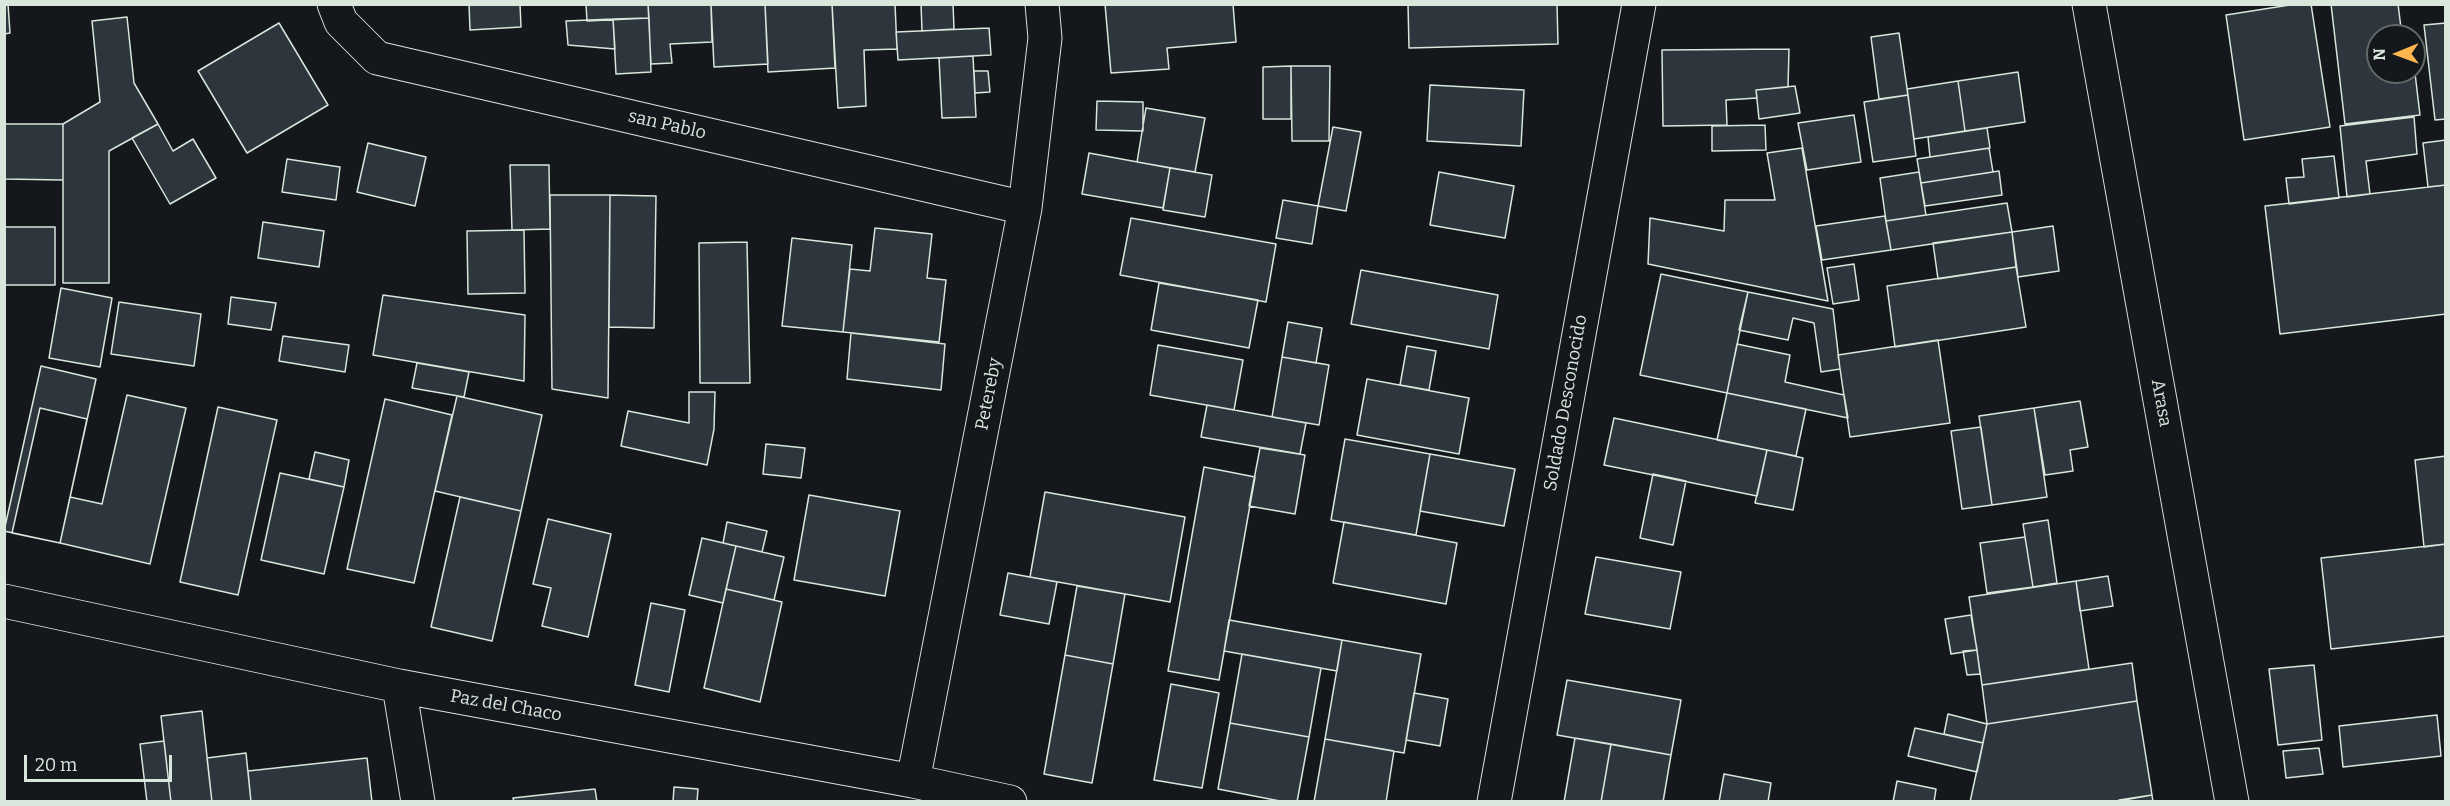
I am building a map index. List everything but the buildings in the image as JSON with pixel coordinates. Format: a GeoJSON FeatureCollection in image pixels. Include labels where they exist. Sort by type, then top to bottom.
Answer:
{"type":"FeatureCollection","features":[{"type":"Feature","properties":{"kind":"street","name":"san Pablo"},"geometry":{"type":"LineString","coordinates":[[334,4],[341,22],[377,58],[1025,208]]}},
{"type":"Feature","properties":{"kind":"street","name":"Petereby"},"geometry":{"type":"LineString","coordinates":[[913,781],[1025,208],[1046,38],[1042,4]]}},
{"type":"Feature","properties":{"kind":"street","name":"Soldado Desconocido"},"geometry":{"type":"LineString","coordinates":[[1494,801],[1639,4]]}},
{"type":"Feature","properties":{"kind":"street","name":"Arasa"},"geometry":{"type":"LineString","coordinates":[[2089,4],[2232,801]]}},
{"type":"Feature","properties":{"kind":"street","name":"Paz del Chaco"},"geometry":{"type":"LineString","coordinates":[[4,601],[399,686],[913,781],[998,800]]}},
{"type":"Feature","properties":{"kind":"street"},"geometry":{"type":"LineString","coordinates":[[399,686],[418,801]]}}]}
